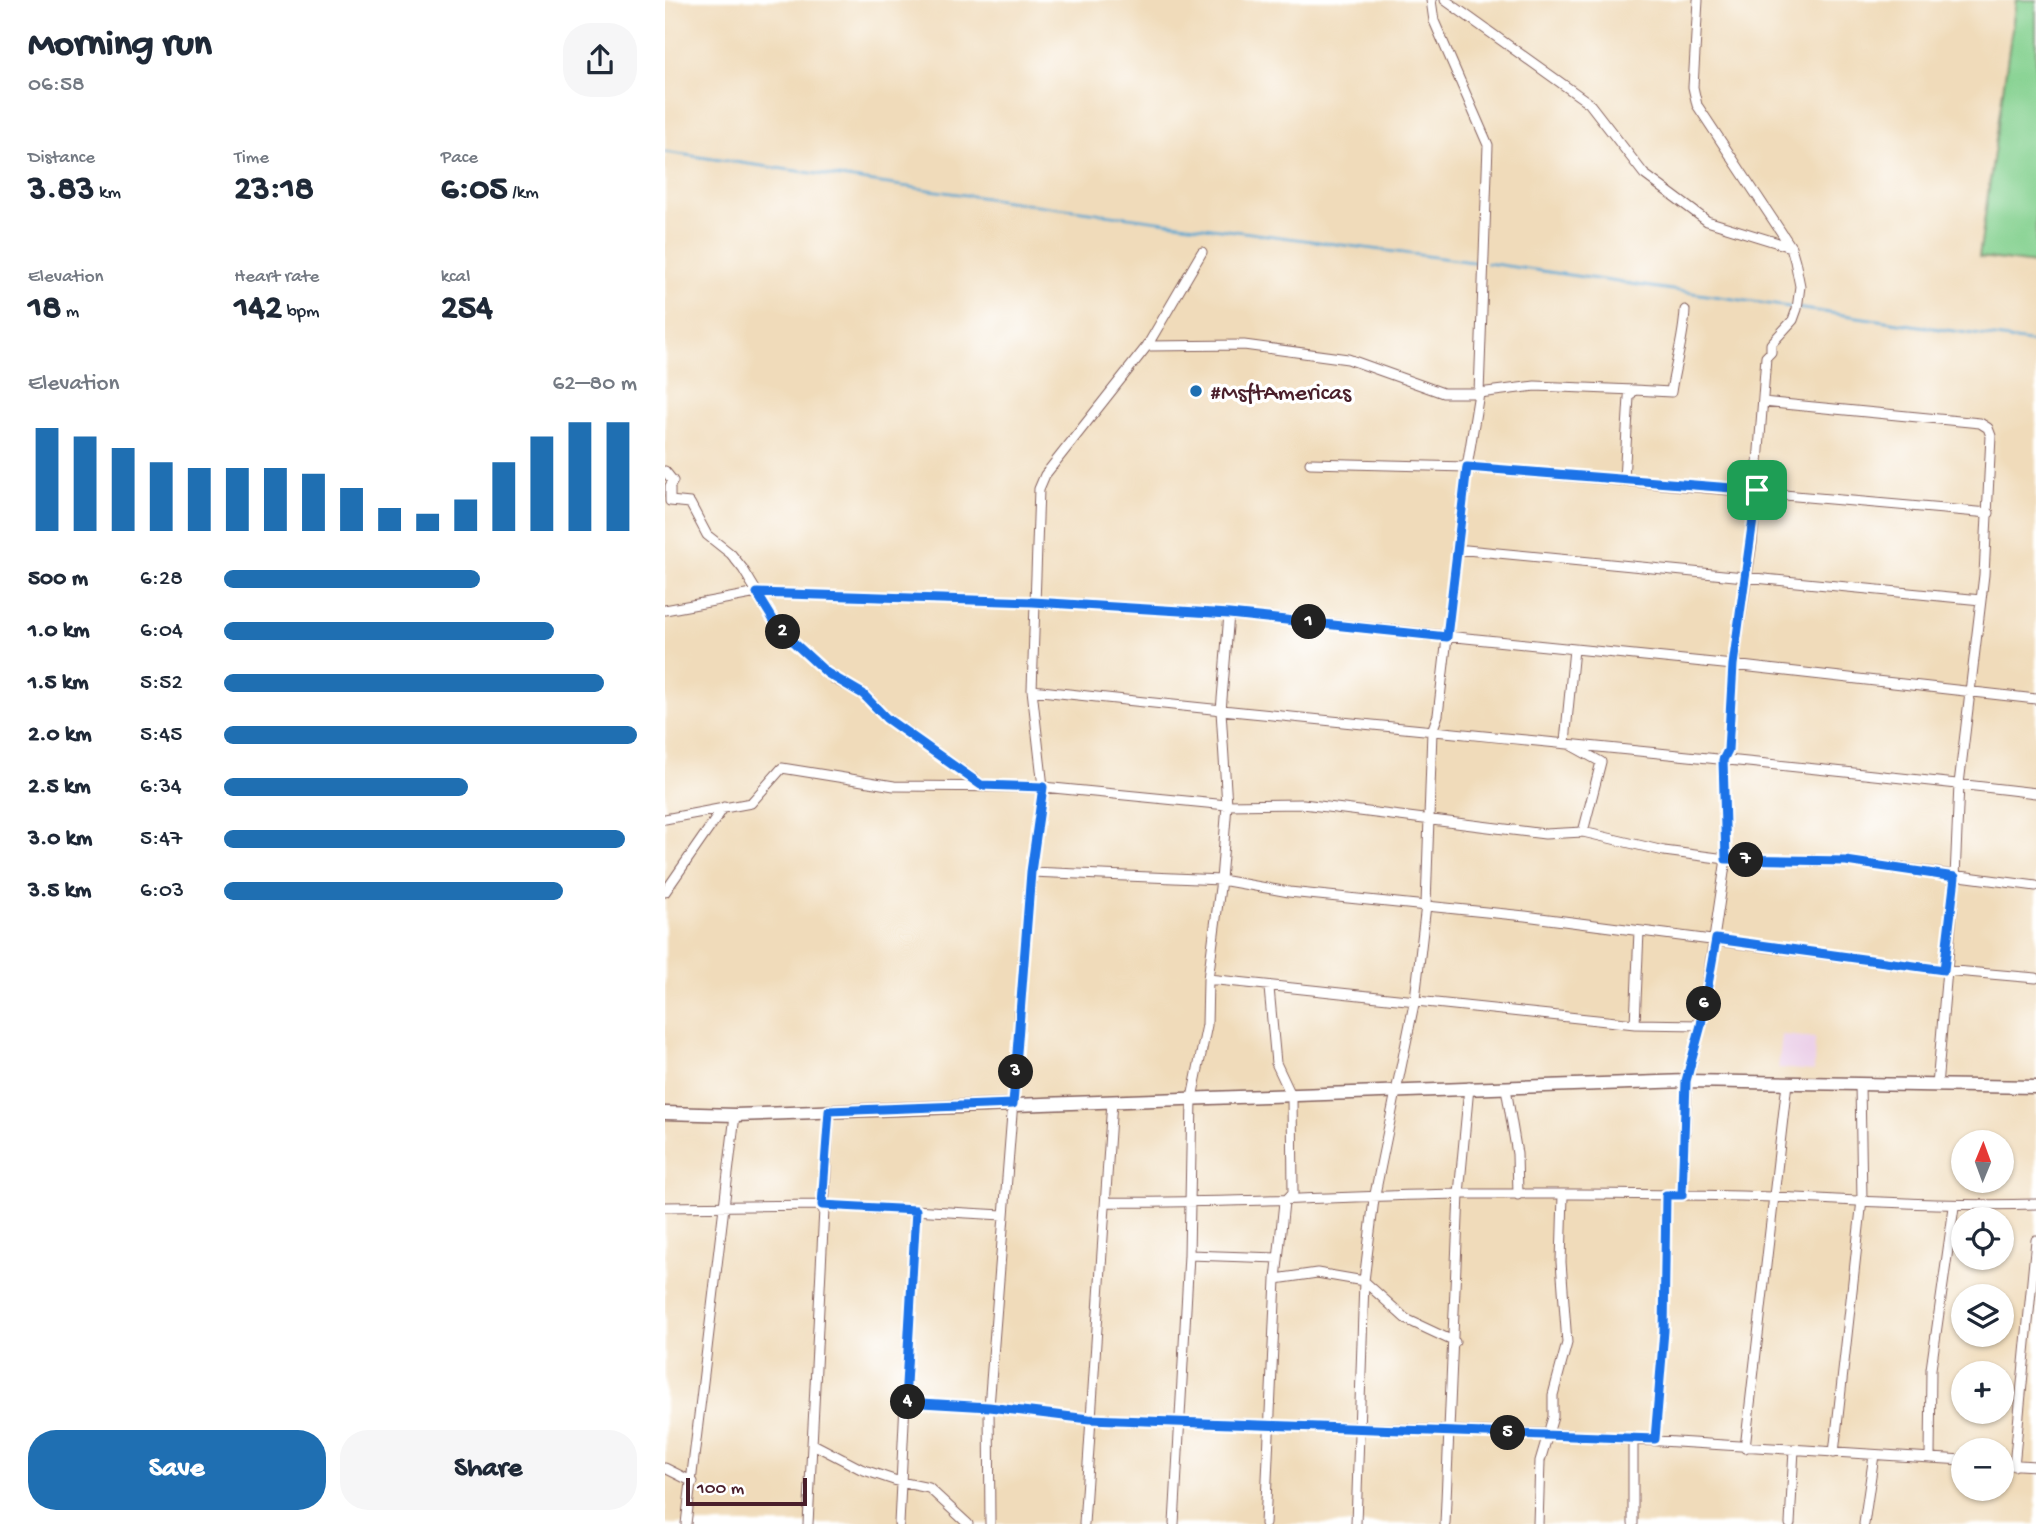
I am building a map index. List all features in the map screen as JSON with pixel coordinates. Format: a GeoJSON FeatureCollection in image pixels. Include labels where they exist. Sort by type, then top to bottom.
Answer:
{"type":"FeatureCollection","features":[{"type":"Feature","properties":{"kind":"street"},"geometry":{"type":"LineString","coordinates":[[1356,1524],[1364,1281],[1374,1199],[1415,999],[1426,905],[1432,732],[1437,715],[1456,549],[1479,393],[1488,145],[1434,21],[1431,0]]}},
{"type":"Feature","properties":{"kind":"street"},"geometry":{"type":"LineString","coordinates":[[1445,0],[1589,103],[1644,174],[1707,221],[1791,247]]}},
{"type":"Feature","properties":{"kind":"street"},"geometry":{"type":"LineString","coordinates":[[1682,1195],[1686,1081],[1701,1025],[1726,859],[1723,760],[1728,750],[1733,665],[1757,490],[1766,357],[1771,352],[1771,344],[1793,320],[1800,286],[1791,247],[1697,105],[1693,66],[1698,0]]}},
{"type":"Feature","properties":{"kind":"street"},"geometry":{"type":"LineString","coordinates":[[990,1524],[989,1407],[1031,872],[1043,787],[1032,690],[1033,602],[1041,481],[1147,346],[1202,252]]}},
{"type":"Feature","properties":{"kind":"street"},"geometry":{"type":"LineString","coordinates":[[1147,346],[1244,345],[1348,359],[1443,393],[1479,393],[1535,386],[1671,392],[1676,357],[1684,336],[1685,310]]}},
{"type":"Feature","properties":{"kind":"street"},"geometry":{"type":"LineString","coordinates":[[1624,479],[1627,408],[1634,390]]}},
{"type":"Feature","properties":{"kind":"street"},"geometry":{"type":"LineString","coordinates":[[1763,402],[1980,423],[1989,428],[1989,513],[1959,784],[1955,877],[1944,970],[1937,1086]]}},
{"type":"Feature","properties":{"kind":"street"},"geometry":{"type":"LineString","coordinates":[[1310,463],[1467,467],[1757,490],[1989,513]]}},
{"type":"Feature","properties":{"kind":"street"},"geometry":{"type":"LineString","coordinates":[[665,471],[673,481],[670,486],[670,501],[690,503],[707,535],[731,554],[779,629],[827,673],[863,694],[886,718],[981,785]]}},
{"type":"Feature","properties":{"kind":"street"},"geometry":{"type":"LineString","coordinates":[[1456,549],[1981,600]]}},
{"type":"Feature","properties":{"kind":"street"},"geometry":{"type":"LineString","coordinates":[[665,610],[757,593],[1033,602],[1229,614],[2036,699]]}},
{"type":"Feature","properties":{"kind":"street"},"geometry":{"type":"LineString","coordinates":[[1174,1524],[1189,1255],[1192,1098],[1207,1024],[1207,979],[1221,880],[1227,805],[1221,711],[1229,614]]}},
{"type":"Feature","properties":{"kind":"street"},"geometry":{"type":"LineString","coordinates":[[1565,742],[1574,649]]}},
{"type":"Feature","properties":{"kind":"street"},"geometry":{"type":"LineString","coordinates":[[1032,690],[1432,732],[1565,742],[2036,793]]}},
{"type":"Feature","properties":{"kind":"street"},"geometry":{"type":"LineString","coordinates":[[1565,742],[1601,762],[1583,832]]}},
{"type":"Feature","properties":{"kind":"street"},"geometry":{"type":"LineString","coordinates":[[665,818],[751,803],[782,768],[894,786],[1043,787],[1227,805],[1303,804],[1430,817],[1545,834],[1583,832],[1664,851],[1726,859],[1846,861],[2036,886]]}},
{"type":"Feature","properties":{"kind":"street"},"geometry":{"type":"LineString","coordinates":[[665,892],[724,807]]}},
{"type":"Feature","properties":{"kind":"street"},"geometry":{"type":"LineString","coordinates":[[1031,872],[1221,880],[1289,892],[1426,905],[1716,939],[1944,970],[2036,978]]}},
{"type":"Feature","properties":{"kind":"street"},"geometry":{"type":"LineString","coordinates":[[1636,1024],[1639,930]]}},
{"type":"Feature","properties":{"kind":"street"},"geometry":{"type":"LineString","coordinates":[[1207,979],[1269,988],[1415,999],[1636,1024],[1701,1025]]}},
{"type":"Feature","properties":{"kind":"street"},"geometry":{"type":"LineString","coordinates":[[1265,1524],[1277,1258],[1284,1202],[1293,1193],[1292,1097],[1276,1063],[1269,988]]}},
{"type":"Feature","properties":{"kind":"street"},"geometry":{"type":"LineString","coordinates":[[665,1113],[735,1115],[1686,1081],[2036,1087]]}},
{"type":"Feature","properties":{"kind":"street"},"geometry":{"type":"LineString","coordinates":[[1745,1448],[1787,1083]]}},
{"type":"Feature","properties":{"kind":"street"},"geometry":{"type":"LineString","coordinates":[[1834,1453],[1862,1199],[1860,1084]]}},
{"type":"Feature","properties":{"kind":"street"},"geometry":{"type":"LineString","coordinates":[[1445,1524],[1455,1342],[1459,1194],[1469,1087]]}},
{"type":"Feature","properties":{"kind":"street"},"geometry":{"type":"LineString","coordinates":[[1506,1088],[1517,1153],[1518,1195]]}},
{"type":"Feature","properties":{"kind":"street"},"geometry":{"type":"LineString","coordinates":[[1084,1524],[1112,1101]]}},
{"type":"Feature","properties":{"kind":"street"},"geometry":{"type":"LineString","coordinates":[[808,1524],[822,1205],[829,1111]]}},
{"type":"Feature","properties":{"kind":"street"},"geometry":{"type":"LineString","coordinates":[[686,1524],[735,1115]]}},
{"type":"Feature","properties":{"kind":"street"},"geometry":{"type":"LineString","coordinates":[[1107,1202],[1284,1202],[1459,1194],[1862,1199],[1954,1207],[2036,1204]]}},
{"type":"Feature","properties":{"kind":"street"},"geometry":{"type":"LineString","coordinates":[[1538,1524],[1542,1447],[1549,1434],[1553,1395],[1567,1343],[1561,1262],[1563,1195]]}},
{"type":"Feature","properties":{"kind":"street"},"geometry":{"type":"LineString","coordinates":[[1655,1439],[1664,1331],[1666,1195]]}},
{"type":"Feature","properties":{"kind":"street"},"geometry":{"type":"LineString","coordinates":[[665,1206],[725,1208],[822,1205],[1003,1215]]}},
{"type":"Feature","properties":{"kind":"street"},"geometry":{"type":"LineString","coordinates":[[899,1524],[916,1210]]}},
{"type":"Feature","properties":{"kind":"street"},"geometry":{"type":"LineString","coordinates":[[1930,1456],[1931,1368],[1951,1228]]}},
{"type":"Feature","properties":{"kind":"street"},"geometry":{"type":"LineString","coordinates":[[2036,1240],[2014,1466],[2036,1466]]}},
{"type":"Feature","properties":{"kind":"street"},"geometry":{"type":"LineString","coordinates":[[1189,1255],[1277,1258]]}},
{"type":"Feature","properties":{"kind":"street"},"geometry":{"type":"LineString","coordinates":[[1276,1279],[1317,1273],[1364,1281],[1406,1319],[1455,1342]]}},
{"type":"Feature","properties":{"kind":"street"},"geometry":{"type":"LineString","coordinates":[[905,1402],[989,1407],[1089,1419],[1549,1434],[1951,1459]]}},
{"type":"Feature","properties":{"kind":"street"},"geometry":{"type":"LineString","coordinates":[[1633,1438],[1633,1524]]}},
{"type":"Feature","properties":{"kind":"street"},"geometry":{"type":"LineString","coordinates":[[813,1444],[861,1469],[929,1488],[968,1524]]}},
{"type":"Feature","properties":{"kind":"street"},"geometry":{"type":"LineString","coordinates":[[1790,1524],[1794,1449]]}},
{"type":"Feature","properties":{"kind":"street"},"geometry":{"type":"LineString","coordinates":[[1864,1524],[1874,1455]]}},
{"type":"Feature","properties":{"kind":"street"},"geometry":{"type":"LineString","coordinates":[[665,1468],[693,1482]]}},
{"type":"Feature","properties":{"kind":"shaded area"},"geometry":{"type":"Polygon","coordinates":[[[1782,1035],[1815,1038],[1814,1071],[1778,1068],[1782,1035]]]}},
{"type":"Feature","properties":{"kind":"green space"},"geometry":{"type":"Polygon","coordinates":[[[2016,0],[2036,0],[2036,264],[1979,257],[2016,0]]]}},
{"type":"Feature","properties":{"kind":"waterway"},"geometry":{"type":"LineString","coordinates":[[665,152],[1028,204],[1480,263]]}},
{"type":"Feature","properties":{"kind":"waterway"},"geometry":{"type":"LineString","coordinates":[[1487,263],[2036,343]]}},
{"type":"Feature","properties":{"kind":"place","name":"#MsftAmericas"},"geometry":{"type":"Point","coordinates":[1196,391]}},
{"type":"Feature","properties":{"kind":"route"},"geometry":{"type":"LineString","coordinates":[[1467,467],[1757,490],[1752,543],[1733,665],[1728,750],[1723,760],[1726,859],[1846,861],[1955,877],[1944,970],[1716,939],[1701,1025],[1686,1081],[1682,1195],[1666,1195],[1664,1331],[1655,1439],[1089,1419],[989,1407],[905,1402],[916,1210],[822,1205],[829,1111],[1013,1104],[1031,872],[1043,787],[981,785],[886,718],[870,699],[827,673],[779,629],[757,593],[810,597],[1033,602],[1229,614],[1447,637],[1467,467]]}}]}
